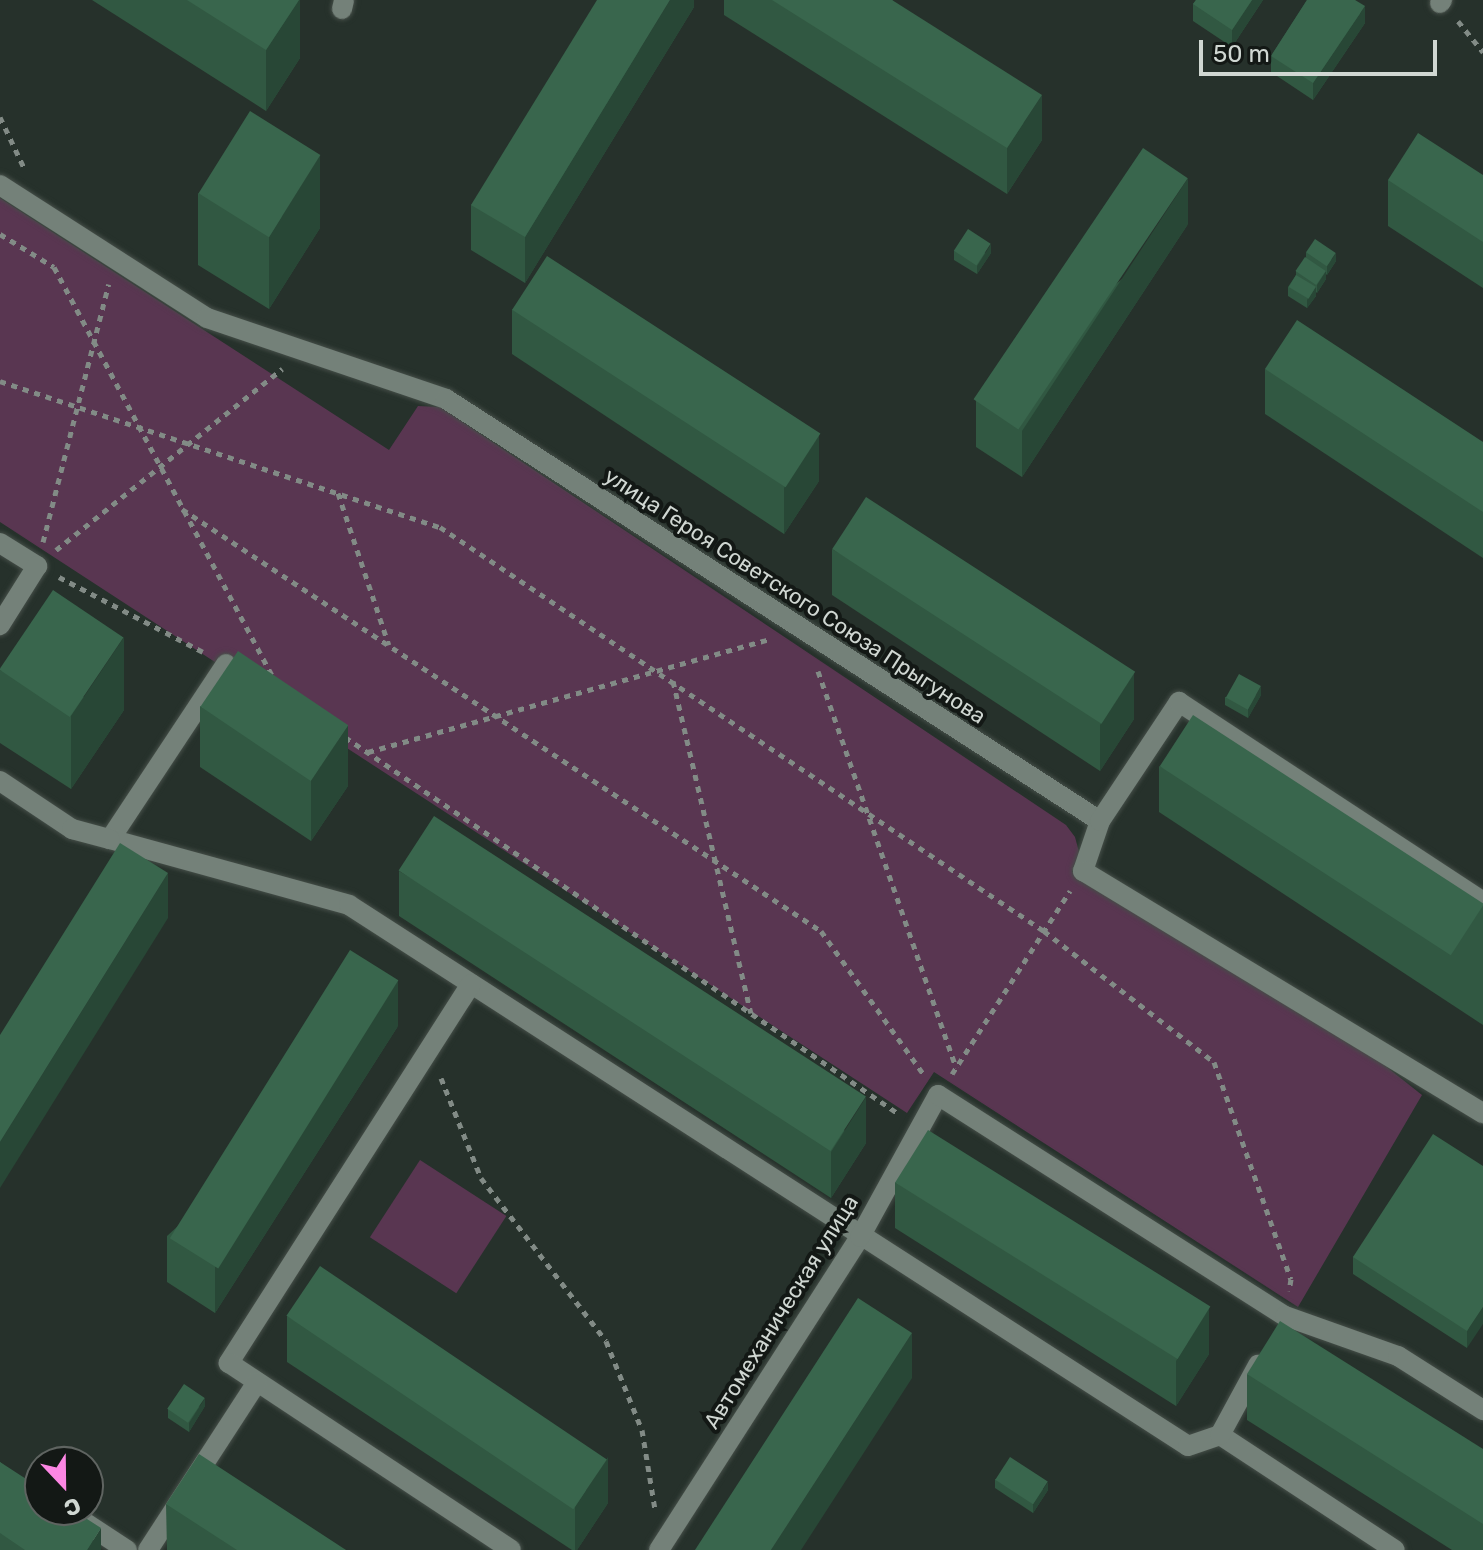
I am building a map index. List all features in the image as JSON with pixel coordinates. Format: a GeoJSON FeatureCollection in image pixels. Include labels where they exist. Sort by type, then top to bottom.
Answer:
{"type":"FeatureCollection","features":[{"type":"Feature","properties":{"kind":"street","name":"улица Героя Советского Союза Прыгунова"},"geometry":{"type":"LineString","coordinates":[[0,185],[207,318],[446,399],[1100,821]]}},
{"type":"Feature","properties":{"kind":"street"},"geometry":{"type":"LineString","coordinates":[[0,543],[37,566],[0,625]]}},
{"type":"Feature","properties":{"kind":"street"},"geometry":{"type":"LineString","coordinates":[[110,839],[226,664]]}},
{"type":"Feature","properties":{"kind":"street"},"geometry":{"type":"LineString","coordinates":[[1483,902],[1179,702],[1100,821],[1083,871],[1483,1113]]}},
{"type":"Feature","properties":{"kind":"street"},"geometry":{"type":"LineString","coordinates":[[0,781],[72,829],[349,905],[1188,1446],[1220,1435],[1278,1329]]}},
{"type":"Feature","properties":{"kind":"street"},"geometry":{"type":"LineString","coordinates":[[471,984],[229,1363],[511,1550]]}},
{"type":"Feature","properties":{"kind":"street"},"geometry":{"type":"LineString","coordinates":[[938,1095],[1278,1329],[1398,1356],[1483,1410]]}},
{"type":"Feature","properties":{"kind":"street","name":"Автомеханическая улица"},"geometry":{"type":"LineString","coordinates":[[660,1548],[860,1237],[938,1095]]}},
{"type":"Feature","properties":{"kind":"street"},"geometry":{"type":"LineString","coordinates":[[148,1550],[257,1382]]}},
{"type":"Feature","properties":{"kind":"street"},"geometry":{"type":"LineString","coordinates":[[1220,1435],[1395,1550]]}},
{"type":"Feature","properties":{"kind":"street"},"geometry":{"type":"LineString","coordinates":[[90,1526],[127,1550]]}},
{"type":"Feature","properties":{"kind":"path"},"geometry":{"type":"LineString","coordinates":[[1441,2],[1483,52]]}},
{"type":"Feature","properties":{"kind":"path"},"geometry":{"type":"LineString","coordinates":[[0,117],[44,211]]}},
{"type":"Feature","properties":{"kind":"path"},"geometry":{"type":"LineString","coordinates":[[0,234],[54,267],[275,682]]}},
{"type":"Feature","properties":{"kind":"path"},"geometry":{"type":"LineString","coordinates":[[37,566],[116,258]]}},
{"type":"Feature","properties":{"kind":"path"},"geometry":{"type":"LineString","coordinates":[[37,566],[304,351]]}},
{"type":"Feature","properties":{"kind":"path"},"geometry":{"type":"LineString","coordinates":[[0,381],[440,527],[1044,931],[1214,1062],[1291,1279],[1278,1329]]}},
{"type":"Feature","properties":{"kind":"path"},"geometry":{"type":"LineString","coordinates":[[338,493],[389,646]]}},
{"type":"Feature","properties":{"kind":"path"},"geometry":{"type":"LineString","coordinates":[[182,509],[821,931],[938,1095],[1083,871]]}},
{"type":"Feature","properties":{"kind":"path"},"geometry":{"type":"LineString","coordinates":[[37,566],[226,664]]}},
{"type":"Feature","properties":{"kind":"path"},"geometry":{"type":"LineString","coordinates":[[367,753],[804,630],[956,1068]]}},
{"type":"Feature","properties":{"kind":"path"},"geometry":{"type":"LineString","coordinates":[[673,680],[751,1013]]}},
{"type":"Feature","properties":{"kind":"path"},"geometry":{"type":"LineString","coordinates":[[343,736],[920,1128]]}},
{"type":"Feature","properties":{"kind":"path"},"geometry":{"type":"LineString","coordinates":[[429,1050],[481,1178],[606,1341],[642,1430],[660,1548]]}},
{"type":"Feature","properties":{"kind":"shaded area"},"geometry":{"type":"Polygon","coordinates":[[[0,198],[389,450],[418,406],[440,407],[1066,825],[1075,837],[1079,852],[1072,872],[1364,1049],[1422,1095],[1298,1307],[934,1072],[907,1113],[0,522],[0,198]]]}},
{"type":"Feature","properties":{"kind":"shaded area"},"geometry":{"type":"Polygon","coordinates":[[[420,1160],[506,1216],[456,1293],[370,1237],[420,1160]]]}},
{"type":"Feature","properties":{"kind":"building"},"geometry":{"type":"Polygon","coordinates":[[[187,0],[299,0],[266,50],[187,0]]]}},
{"type":"Feature","properties":{"kind":"building"},"geometry":{"type":"Polygon","coordinates":[[[597,0],[670,0],[525,237],[471,205],[597,0]]]}},
{"type":"Feature","properties":{"kind":"building"},"geometry":{"type":"Polygon","coordinates":[[[772,0],[892,0],[1042,95],[1007,148],[772,0]]]}},
{"type":"Feature","properties":{"kind":"building"},"geometry":{"type":"Polygon","coordinates":[[[1196,0],[1252,0],[1232,30],[1193,4],[1196,0]]]}},
{"type":"Feature","properties":{"kind":"building"},"geometry":{"type":"Polygon","coordinates":[[[1307,0],[1355,0],[1365,6],[1313,83],[1271,56],[1307,0]]]}},
{"type":"Feature","properties":{"kind":"building"},"geometry":{"type":"Polygon","coordinates":[[[250,111],[320,155],[269,237],[199,193],[250,111]]]}},
{"type":"Feature","properties":{"kind":"building"},"geometry":{"type":"Polygon","coordinates":[[[1418,133],[1483,175],[1483,242],[1388,180],[1418,133]]]}},
{"type":"Feature","properties":{"kind":"building"},"geometry":{"type":"Polygon","coordinates":[[[1143,148],[1188,178],[1018,429],[974,399],[1143,148]]]}},
{"type":"Feature","properties":{"kind":"building"},"geometry":{"type":"Polygon","coordinates":[[[968,229],[991,244],[976,266],[954,251],[968,229]]]}},
{"type":"Feature","properties":{"kind":"building"},"geometry":{"type":"Polygon","coordinates":[[[1315,239],[1336,253],[1327,266],[1306,252],[1315,239]]]}},
{"type":"Feature","properties":{"kind":"building"},"geometry":{"type":"Polygon","coordinates":[[[547,256],[820,434],[786,487],[512,310],[547,256]]]}},
{"type":"Feature","properties":{"kind":"building"},"geometry":{"type":"Polygon","coordinates":[[[1305,257],[1326,271],[1316,285],[1295,271],[1305,257]]]}},
{"type":"Feature","properties":{"kind":"building"},"geometry":{"type":"Polygon","coordinates":[[[1296,275],[1316,287],[1309,299],[1289,287],[1296,275]]]}},
{"type":"Feature","properties":{"kind":"building"},"geometry":{"type":"Polygon","coordinates":[[[1297,320],[1483,442],[1483,512],[1265,369],[1297,320]]]}},
{"type":"Feature","properties":{"kind":"building"},"geometry":{"type":"Polygon","coordinates":[[[866,497],[1135,672],[1101,724],[832,549],[866,497]]]}},
{"type":"Feature","properties":{"kind":"building"},"geometry":{"type":"Polygon","coordinates":[[[53,590],[123,638],[70,717],[0,670],[53,590]]]}},
{"type":"Feature","properties":{"kind":"building"},"geometry":{"type":"Polygon","coordinates":[[[238,651],[348,725],[311,781],[201,707],[238,651]]]}},
{"type":"Feature","properties":{"kind":"building"},"geometry":{"type":"Polygon","coordinates":[[[1239,674],[1261,686],[1248,710],[1226,698],[1239,674]]]}},
{"type":"Feature","properties":{"kind":"building"},"geometry":{"type":"Polygon","coordinates":[[[1193,715],[1483,903],[1451,955],[1160,766],[1193,715]]]}},
{"type":"Feature","properties":{"kind":"building"},"geometry":{"type":"Polygon","coordinates":[[[434,816],[866,1096],[831,1151],[399,871],[434,816]]]}},
{"type":"Feature","properties":{"kind":"building"},"geometry":{"type":"Polygon","coordinates":[[[120,843],[168,873],[0,1142],[0,1035],[120,843]]]}},
{"type":"Feature","properties":{"kind":"building"},"geometry":{"type":"Polygon","coordinates":[[[350,950],[398,980],[218,1269],[170,1238],[350,950]]]}},
{"type":"Feature","properties":{"kind":"building"},"geometry":{"type":"Polygon","coordinates":[[[928,1130],[1210,1306],[1178,1359],[895,1183],[928,1130]]]}},
{"type":"Feature","properties":{"kind":"building"},"geometry":{"type":"Polygon","coordinates":[[[1433,1134],[1483,1166],[1483,1307],[1467,1331],[1353,1257],[1433,1134]]]}},
{"type":"Feature","properties":{"kind":"building"},"geometry":{"type":"Polygon","coordinates":[[[320,1266],[607,1459],[573,1509],[286,1316],[320,1266]]]}},
{"type":"Feature","properties":{"kind":"building"},"geometry":{"type":"Polygon","coordinates":[[[858,1298],[912,1333],[771,1550],[695,1550],[858,1298]]]}},
{"type":"Feature","properties":{"kind":"building"},"geometry":{"type":"Polygon","coordinates":[[[1280,1321],[1483,1449],[1483,1524],[1247,1374],[1280,1321]]]}},
{"type":"Feature","properties":{"kind":"building"},"geometry":{"type":"Polygon","coordinates":[[[184,1384],[205,1398],[188,1423],[167,1409],[184,1384]]]}},
{"type":"Feature","properties":{"kind":"building"},"geometry":{"type":"Polygon","coordinates":[[[199,1454],[346,1550],[237,1550],[166,1504],[199,1454]]]}},
{"type":"Feature","properties":{"kind":"building"},"geometry":{"type":"Polygon","coordinates":[[[1010,1457],[1048,1482],[1033,1504],[995,1480],[1010,1457]]]}},
{"type":"Feature","properties":{"kind":"building"},"geometry":{"type":"Polygon","coordinates":[[[0,1462],[24,1478],[24,1526],[101,1528],[87,1550],[25,1550],[0,1533],[0,1462]]]}}]}
